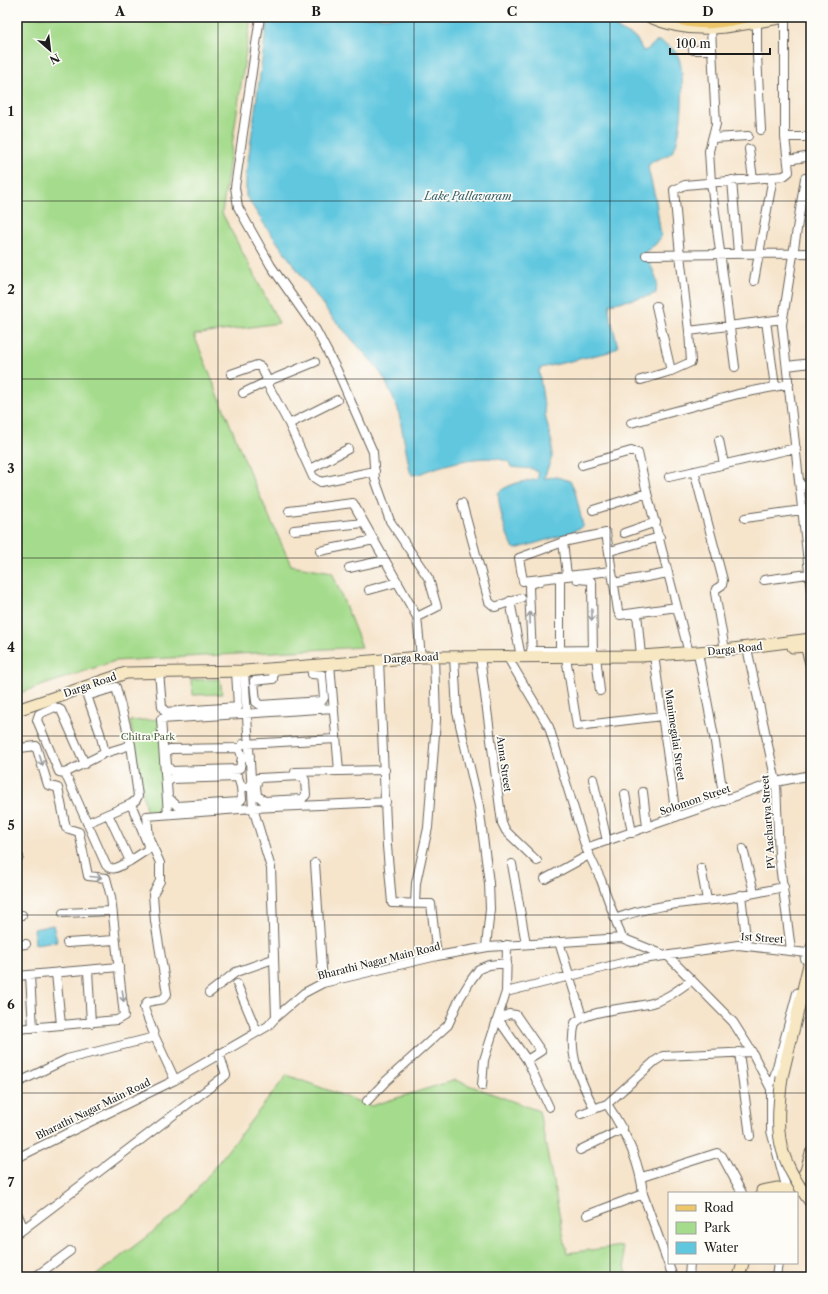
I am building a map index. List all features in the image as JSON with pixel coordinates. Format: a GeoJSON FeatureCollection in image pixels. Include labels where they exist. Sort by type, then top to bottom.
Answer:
{"type":"FeatureCollection","features":[{"type":"Feature","properties":{"kind":"main road"},"geometry":{"type":"LineString","coordinates":[[674,17],[697,22],[724,22],[745,17]]}},
{"type":"Feature","properties":{"kind":"street"},"geometry":{"type":"LineString","coordinates":[[260,17],[237,169],[235,198],[241,213],[271,266],[316,330],[337,370],[372,452],[376,479],[390,521],[429,579],[437,603],[435,610],[417,617]]}},
{"type":"Feature","properties":{"kind":"street"},"geometry":{"type":"LineString","coordinates":[[641,380],[691,362],[674,190],[685,185],[773,177],[787,174],[788,160],[785,137],[785,17],[711,29],[683,28],[668,25],[650,17]]}},
{"type":"Feature","properties":{"kind":"street"},"geometry":{"type":"LineString","coordinates":[[757,22],[757,55],[761,130]]}},
{"type":"Feature","properties":{"kind":"street"},"geometry":{"type":"LineString","coordinates":[[711,29],[716,124],[709,151],[711,182],[735,367]]}},
{"type":"Feature","properties":{"kind":"street"},"geometry":{"type":"LineString","coordinates":[[693,50],[712,50]]}},
{"type":"Feature","properties":{"kind":"street"},"geometry":{"type":"LineString","coordinates":[[785,137],[804,137],[811,134]]}},
{"type":"Feature","properties":{"kind":"street"},"geometry":{"type":"LineString","coordinates":[[713,138],[748,136]]}},
{"type":"Feature","properties":{"kind":"street"},"geometry":{"type":"LineString","coordinates":[[749,149],[753,178]]}},
{"type":"Feature","properties":{"kind":"street"},"geometry":{"type":"LineString","coordinates":[[788,160],[811,156]]}},
{"type":"Feature","properties":{"kind":"street"},"geometry":{"type":"LineString","coordinates":[[754,281],[773,177]]}},
{"type":"Feature","properties":{"kind":"street"},"geometry":{"type":"LineString","coordinates":[[805,178],[795,254],[782,325],[801,486],[802,510],[809,557],[808,574],[811,590]]}},
{"type":"Feature","properties":{"kind":"street"},"geometry":{"type":"LineString","coordinates":[[732,180],[738,253]]}},
{"type":"Feature","properties":{"kind":"street"},"geometry":{"type":"LineString","coordinates":[[646,255],[811,253]]}},
{"type":"Feature","properties":{"kind":"street"},"geometry":{"type":"LineString","coordinates":[[656,306],[670,370]]}},
{"type":"Feature","properties":{"kind":"street"},"geometry":{"type":"LineString","coordinates":[[689,330],[783,319]]}},
{"type":"Feature","properties":{"kind":"street"},"geometry":{"type":"LineString","coordinates":[[766,321],[775,387]]}},
{"type":"Feature","properties":{"kind":"street"},"geometry":{"type":"LineString","coordinates":[[243,393],[315,362]]}},
{"type":"Feature","properties":{"kind":"street"},"geometry":{"type":"LineString","coordinates":[[787,366],[811,364]]}},
{"type":"Feature","properties":{"kind":"street"},"geometry":{"type":"LineString","coordinates":[[231,374],[257,365],[261,367],[269,387],[289,424],[316,481],[321,482],[375,471]]}},
{"type":"Feature","properties":{"kind":"street"},"geometry":{"type":"LineString","coordinates":[[631,423],[738,394],[789,384]]}},
{"type":"Feature","properties":{"kind":"street"},"geometry":{"type":"LineString","coordinates":[[289,424],[337,400]]}},
{"type":"Feature","properties":{"kind":"street"},"geometry":{"type":"LineString","coordinates":[[719,440],[724,464]]}},
{"type":"Feature","properties":{"kind":"street"},"geometry":{"type":"LineString","coordinates":[[669,477],[796,448]]}},
{"type":"Feature","properties":{"kind":"street"},"geometry":{"type":"LineString","coordinates":[[310,469],[348,449]]}},
{"type":"Feature","properties":{"kind":"street"},"geometry":{"type":"LineString","coordinates":[[582,465],[635,451],[638,453],[677,607],[694,653],[715,742],[724,801]]}},
{"type":"Feature","properties":{"kind":"street"},"geometry":{"type":"LineString","coordinates":[[694,471],[723,580],[722,585],[716,589],[715,593],[725,650]]}},
{"type":"Feature","properties":{"kind":"street"},"geometry":{"type":"LineString","coordinates":[[801,486],[811,485]]}},
{"type":"Feature","properties":{"kind":"street"},"geometry":{"type":"LineString","coordinates":[[593,510],[647,493]]}},
{"type":"Feature","properties":{"kind":"street"},"geometry":{"type":"LineString","coordinates":[[289,511],[352,503],[417,617],[421,657]]}},
{"type":"Feature","properties":{"kind":"street"},"geometry":{"type":"LineString","coordinates":[[462,503],[489,602],[495,607],[521,598]]}},
{"type":"Feature","properties":{"kind":"street"},"geometry":{"type":"LineString","coordinates":[[745,518],[802,510]]}},
{"type":"Feature","properties":{"kind":"street"},"geometry":{"type":"LineString","coordinates":[[624,533],[656,522]]}},
{"type":"Feature","properties":{"kind":"street"},"geometry":{"type":"LineString","coordinates":[[294,530],[364,523]]}},
{"type":"Feature","properties":{"kind":"street"},"geometry":{"type":"LineString","coordinates":[[611,571],[523,581],[519,558],[563,542],[606,533],[610,551],[611,571],[620,615],[677,607]]}},
{"type":"Feature","properties":{"kind":"street"},"geometry":{"type":"LineString","coordinates":[[610,551],[660,537]]}},
{"type":"Feature","properties":{"kind":"street"},"geometry":{"type":"LineString","coordinates":[[320,551],[374,540]]}},
{"type":"Feature","properties":{"kind":"street"},"geometry":{"type":"LineString","coordinates":[[563,542],[563,654],[577,726],[662,716]]}},
{"type":"Feature","properties":{"kind":"street"},"geometry":{"type":"LineString","coordinates":[[349,568],[385,560]]}},
{"type":"Feature","properties":{"kind":"street"},"geometry":{"type":"LineString","coordinates":[[614,583],[668,573]]}},
{"type":"Feature","properties":{"kind":"street"},"geometry":{"type":"LineString","coordinates":[[764,580],[808,574]]}},
{"type":"Feature","properties":{"kind":"street"},"geometry":{"type":"LineString","coordinates":[[528,655],[529,588],[535,582],[564,577],[587,579],[592,583],[594,654],[600,691]]}},
{"type":"Feature","properties":{"kind":"street"},"geometry":{"type":"LineString","coordinates":[[369,590],[398,582]]}},
{"type":"Feature","properties":{"kind":"street"},"geometry":{"type":"LineString","coordinates":[[510,601],[528,655]]}},
{"type":"Feature","properties":{"kind":"street"},"geometry":{"type":"LineString","coordinates":[[636,613],[641,656]]}},
{"type":"Feature","properties":{"kind":"street"},"geometry":{"type":"LineString","coordinates":[[811,634],[771,640],[765,645],[775,650],[809,643],[811,663]]}},
{"type":"Feature","properties":{"kind":"street","name":"Darga Road"},"geometry":{"type":"LineString","coordinates":[[17,710],[86,691],[126,673],[240,671],[434,656],[508,658],[528,655],[594,654],[654,656],[747,648],[765,645]]}},
{"type":"Feature","properties":{"kind":"street","name":"PV Aachartya Street"},"geometry":{"type":"LineString","coordinates":[[747,648],[776,782],[779,857],[791,950]]}},
{"type":"Feature","properties":{"kind":"street"},"geometry":{"type":"LineString","coordinates":[[415,904],[416,882],[428,828],[436,720],[434,656]]}},
{"type":"Feature","properties":{"kind":"street"},"geometry":{"type":"LineString","coordinates":[[454,656],[457,712],[479,806],[489,883],[490,909],[486,947]]}},
{"type":"Feature","properties":{"kind":"street","name":"Manimegalai Street"},"geometry":{"type":"LineString","coordinates":[[654,656],[676,817]]}},
{"type":"Feature","properties":{"kind":"street","name":"Anna Street"},"geometry":{"type":"LineString","coordinates":[[480,657],[502,823],[506,831],[537,861]]}},
{"type":"Feature","properties":{"kind":"street"},"geometry":{"type":"LineString","coordinates":[[508,658],[549,727],[587,852],[601,880],[622,938]]}},
{"type":"Feature","properties":{"kind":"street"},"geometry":{"type":"LineString","coordinates":[[378,660],[392,903],[432,904],[436,956]]}},
{"type":"Feature","properties":{"kind":"street"},"geometry":{"type":"LineString","coordinates":[[330,664],[339,771]]}},
{"type":"Feature","properties":{"kind":"street"},"geometry":{"type":"LineString","coordinates":[[274,669],[273,679],[254,681],[256,702],[260,705],[322,701],[324,698],[322,675],[312,674],[311,666]]}},
{"type":"Feature","properties":{"kind":"street"},"geometry":{"type":"LineString","coordinates":[[159,672],[162,707],[165,712],[238,707],[240,671]]}},
{"type":"Feature","properties":{"kind":"street"},"geometry":{"type":"LineString","coordinates":[[240,671],[247,714],[249,744],[246,756],[240,768],[171,771],[167,765],[166,752],[170,749],[239,748],[246,756],[254,787],[257,795],[264,801],[302,799],[306,796],[305,780],[302,776],[258,778],[254,787],[253,808],[271,868],[276,1017]]}},
{"type":"Feature","properties":{"kind":"street"},"geometry":{"type":"LineString","coordinates":[[87,823],[131,804],[138,796],[131,745],[116,687],[86,691],[106,754]]}},
{"type":"Feature","properties":{"kind":"street"},"geometry":{"type":"LineString","coordinates":[[85,764],[61,710],[55,707],[39,714],[37,720],[61,774],[65,773],[85,764],[106,754],[131,745]]}},
{"type":"Feature","properties":{"kind":"street"},"geometry":{"type":"LineString","coordinates":[[168,814],[164,778],[161,719],[334,708]]}},
{"type":"Feature","properties":{"kind":"street"},"geometry":{"type":"LineString","coordinates":[[163,748],[336,739]]}},
{"type":"Feature","properties":{"kind":"street"},"geometry":{"type":"LineString","coordinates":[[17,741],[20,748],[36,746],[48,785],[58,788],[66,828],[79,832],[88,876],[106,878],[111,897],[124,1016],[117,1020],[17,1029]]}},
{"type":"Feature","properties":{"kind":"street"},"geometry":{"type":"LineString","coordinates":[[164,778],[251,773],[385,770]]}},
{"type":"Feature","properties":{"kind":"street"},"geometry":{"type":"LineString","coordinates":[[65,773],[109,869],[113,869],[130,861],[148,850],[148,845],[131,804]]}},
{"type":"Feature","properties":{"kind":"street","name":"Solomon Street"},"geometry":{"type":"LineString","coordinates":[[544,879],[607,841],[776,782],[811,775]]}},
{"type":"Feature","properties":{"kind":"street"},"geometry":{"type":"LineString","coordinates":[[238,777],[241,787],[242,799],[239,802],[177,806],[168,797],[167,783],[171,779],[238,777]]}},
{"type":"Feature","properties":{"kind":"street"},"geometry":{"type":"LineString","coordinates":[[593,779],[607,841]]}},
{"type":"Feature","properties":{"kind":"street"},"geometry":{"type":"LineString","coordinates":[[241,787],[254,787]]}},
{"type":"Feature","properties":{"kind":"street"},"geometry":{"type":"LineString","coordinates":[[643,792],[647,827]]}},
{"type":"Feature","properties":{"kind":"street"},"geometry":{"type":"LineString","coordinates":[[625,794],[632,833]]}},
{"type":"Feature","properties":{"kind":"street"},"geometry":{"type":"LineString","coordinates":[[175,1080],[155,1037],[144,1008],[147,1002],[163,999],[167,994],[155,921],[153,894],[160,881],[160,863],[149,838],[147,816],[253,808],[386,802]]}},
{"type":"Feature","properties":{"kind":"street"},"geometry":{"type":"LineString","coordinates":[[108,814],[130,861]]}},
{"type":"Feature","properties":{"kind":"street"},"geometry":{"type":"LineString","coordinates":[[743,849],[754,892]]}},
{"type":"Feature","properties":{"kind":"street"},"geometry":{"type":"LineString","coordinates":[[315,863],[323,983]]}},
{"type":"Feature","properties":{"kind":"street"},"geometry":{"type":"LineString","coordinates":[[512,864],[526,944]]}},
{"type":"Feature","properties":{"kind":"street"},"geometry":{"type":"LineString","coordinates":[[701,868],[707,900]]}},
{"type":"Feature","properties":{"kind":"street"},"geometry":{"type":"LineString","coordinates":[[615,918],[650,908],[741,895],[784,887]]}},
{"type":"Feature","properties":{"kind":"street"},"geometry":{"type":"LineString","coordinates":[[741,895],[747,946]]}},
{"type":"Feature","properties":{"kind":"street"},"geometry":{"type":"LineString","coordinates":[[63,913],[112,911]]}},
{"type":"Feature","properties":{"kind":"street","name":"Bharathi Nagar Main Road"},"geometry":{"type":"LineString","coordinates":[[17,1158],[175,1080],[219,1053],[268,1026],[276,1017],[304,993],[323,983],[436,956],[486,947],[507,945],[622,938],[669,957]]}},
{"type":"Feature","properties":{"kind":"street"},"geometry":{"type":"LineString","coordinates":[[67,943],[115,940]]}},
{"type":"Feature","properties":{"kind":"street"},"geometry":{"type":"LineString","coordinates":[[559,942],[582,1018]]}},
{"type":"Feature","properties":{"kind":"street"},"geometry":{"type":"LineString","coordinates":[[17,945],[26,944]]}},
{"type":"Feature","properties":{"kind":"street"},"geometry":{"type":"LineString","coordinates":[[482,1086],[484,1060],[506,992],[507,945]]}},
{"type":"Feature","properties":{"kind":"street","name":"1st Street"},"geometry":{"type":"LineString","coordinates":[[506,992],[630,961],[669,957],[738,945],[810,952]]}},
{"type":"Feature","properties":{"kind":"street"},"geometry":{"type":"LineString","coordinates":[[810,952],[782,1077],[777,1116],[781,1146],[788,1170],[811,1203]]}},
{"type":"Feature","properties":{"kind":"street"},"geometry":{"type":"LineString","coordinates":[[792,1190],[771,1131],[771,1089],[810,952]]}},
{"type":"Feature","properties":{"kind":"street"},"geometry":{"type":"LineString","coordinates":[[669,957],[733,1022],[752,1052],[771,1089]]}},
{"type":"Feature","properties":{"kind":"street"},"geometry":{"type":"LineString","coordinates":[[209,993],[236,972],[273,959]]}},
{"type":"Feature","properties":{"kind":"street"},"geometry":{"type":"LineString","coordinates":[[367,1101],[386,1081],[448,1025],[464,992],[479,969],[489,965],[507,963]]}},
{"type":"Feature","properties":{"kind":"street"},"geometry":{"type":"LineString","coordinates":[[17,976],[119,967]]}},
{"type":"Feature","properties":{"kind":"street"},"geometry":{"type":"LineString","coordinates":[[88,970],[91,1023]]}},
{"type":"Feature","properties":{"kind":"street"},"geometry":{"type":"LineString","coordinates":[[56,973],[61,1025]]}},
{"type":"Feature","properties":{"kind":"street"},"geometry":{"type":"LineString","coordinates":[[30,975],[33,1028]]}},
{"type":"Feature","properties":{"kind":"street"},"geometry":{"type":"LineString","coordinates":[[594,1108],[574,1061],[573,1030],[575,1023],[582,1018],[652,1003],[667,998],[692,980]]}},
{"type":"Feature","properties":{"kind":"street"},"geometry":{"type":"LineString","coordinates":[[237,984],[257,1032]]}},
{"type":"Feature","properties":{"kind":"street"},"geometry":{"type":"LineString","coordinates":[[498,1019],[509,1014],[518,1017],[541,1051],[527,1060]]}},
{"type":"Feature","properties":{"kind":"street"},"geometry":{"type":"LineString","coordinates":[[498,1019],[527,1060],[549,1107]]}},
{"type":"Feature","properties":{"kind":"street"},"geometry":{"type":"LineString","coordinates":[[17,1083],[67,1058],[155,1037]]}},
{"type":"Feature","properties":{"kind":"street"},"geometry":{"type":"LineString","coordinates":[[739,1052],[750,1136]]}},
{"type":"Feature","properties":{"kind":"street"},"geometry":{"type":"LineString","coordinates":[[581,1114],[607,1104],[655,1061],[663,1056],[752,1052]]}},
{"type":"Feature","properties":{"kind":"street"},"geometry":{"type":"LineString","coordinates":[[17,1234],[226,1075],[219,1053]]}},
{"type":"Feature","properties":{"kind":"street"},"geometry":{"type":"LineString","coordinates":[[607,1104],[623,1129],[642,1177],[643,1194],[668,1263]]}},
{"type":"Feature","properties":{"kind":"street"},"geometry":{"type":"LineString","coordinates":[[580,1150],[623,1129]]}},
{"type":"Feature","properties":{"kind":"street"},"geometry":{"type":"LineString","coordinates":[[642,1177],[717,1153],[722,1156],[741,1192]]}},
{"type":"Feature","properties":{"kind":"street"},"geometry":{"type":"LineString","coordinates":[[792,1190],[806,1171],[811,1153]]}},
{"type":"Feature","properties":{"kind":"street"},"geometry":{"type":"LineString","coordinates":[[760,1192],[778,1188],[792,1190]]}},
{"type":"Feature","properties":{"kind":"street"},"geometry":{"type":"LineString","coordinates":[[587,1215],[643,1194]]}},
{"type":"Feature","properties":{"kind":"street"},"geometry":{"type":"LineString","coordinates":[[17,1213],[24,1229]]}},
{"type":"Feature","properties":{"kind":"street"},"geometry":{"type":"LineString","coordinates":[[35,1277],[70,1251]]}},
{"type":"Feature","properties":{"kind":"street"},"geometry":{"type":"LineString","coordinates":[[668,1264],[673,1277]]}},
{"type":"Feature","properties":{"kind":"street"},"geometry":{"type":"LineString","coordinates":[[689,1277],[690,1264]]}},
{"type":"Feature","properties":{"kind":"street"},"geometry":{"type":"LineString","coordinates":[[739,1277],[743,1264]]}},
{"type":"Feature","properties":{"kind":"street"},"geometry":{"type":"LineString","coordinates":[[776,1277],[778,1264]]}},
{"type":"Feature","properties":{"kind":"green space"},"geometry":{"type":"Polygon","coordinates":[[[17,17],[251,17],[222,213],[279,323],[194,335],[251,476],[291,565],[332,572],[362,647],[115,661],[17,694],[17,17]]]}},
{"type":"Feature","properties":{"kind":"green space"},"geometry":{"type":"Polygon","coordinates":[[[220,679],[222,694],[192,695],[191,680],[220,679]]]}},
{"type":"Feature","properties":{"kind":"green space","name":"Chitra Park"},"geometry":{"type":"Polygon","coordinates":[[[161,719],[167,815],[147,816],[130,721],[161,719]]]}},
{"type":"Feature","properties":{"kind":"green space"},"geometry":{"type":"Polygon","coordinates":[[[287,1075],[371,1106],[455,1080],[539,1111],[567,1253],[622,1246],[627,1277],[94,1277],[180,1211],[287,1075]]]}},
{"type":"Feature","properties":{"kind":"water","name":"Lake Pallavaram"},"geometry":{"type":"Polygon","coordinates":[[[269,17],[596,17],[636,38],[643,51],[659,41],[670,47],[678,56],[683,90],[679,134],[672,152],[650,163],[648,168],[656,201],[661,237],[656,244],[644,253],[654,272],[657,282],[656,293],[649,296],[610,304],[609,311],[618,347],[609,352],[541,368],[539,371],[546,419],[552,443],[552,457],[544,478],[557,477],[570,481],[575,491],[583,526],[570,533],[516,549],[510,541],[505,527],[501,514],[498,493],[506,487],[526,481],[536,480],[538,478],[538,473],[533,469],[511,467],[509,462],[500,459],[481,458],[450,464],[420,474],[412,475],[398,409],[385,380],[375,365],[331,316],[264,224],[246,196],[246,176],[269,17]]]}},
{"type":"Feature","properties":{"kind":"water"},"geometry":{"type":"Polygon","coordinates":[[[53,925],[57,941],[35,944],[34,929],[53,925]]]}}]}
